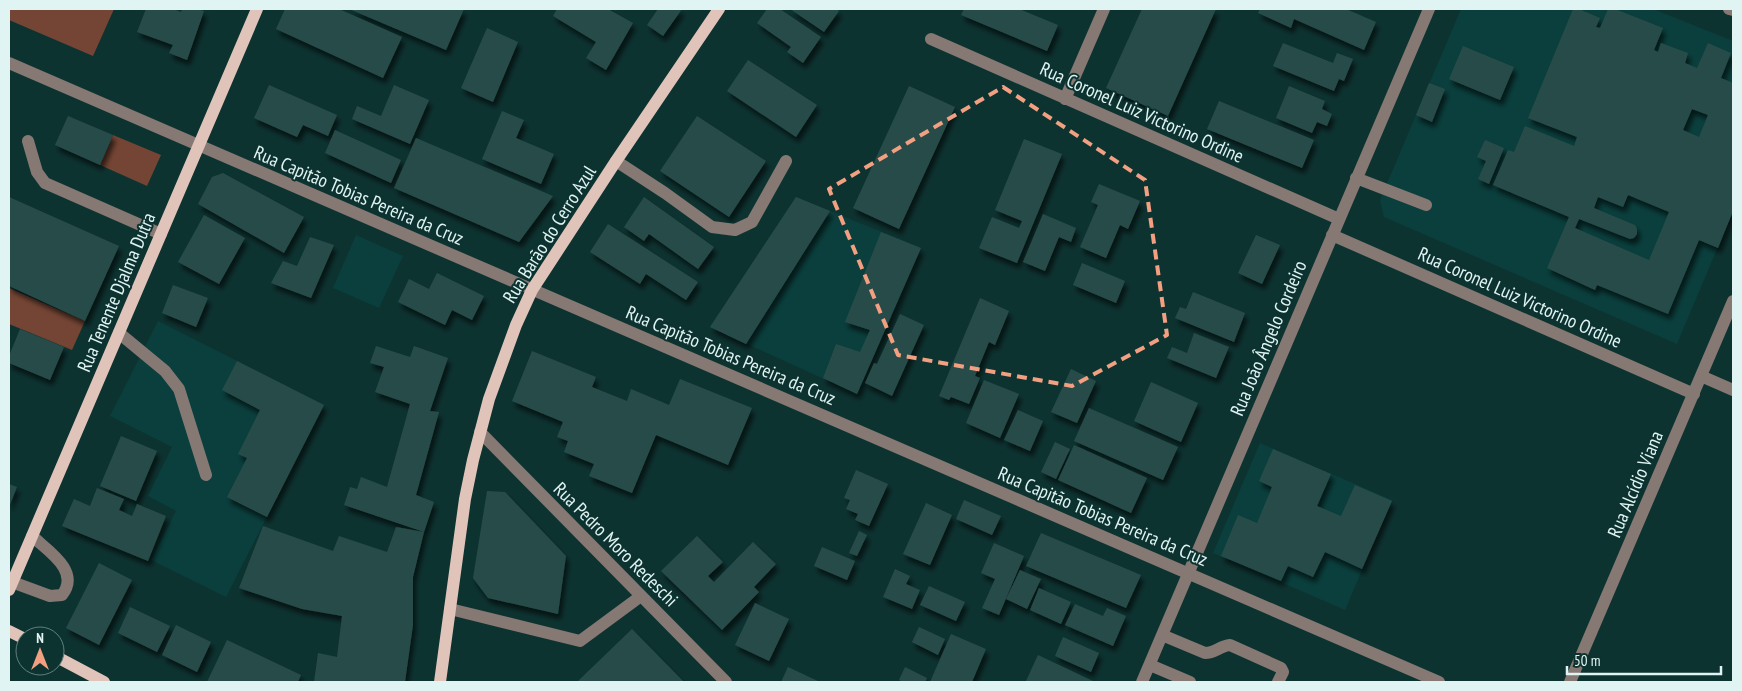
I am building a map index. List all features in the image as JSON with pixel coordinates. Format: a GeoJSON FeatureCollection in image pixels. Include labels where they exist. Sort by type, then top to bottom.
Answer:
{"type":"FeatureCollection","features":[{"type":"Feature","properties":{"kind":"main road","name":"Rua Tenente Djalma Dutra"},"geometry":{"type":"LineString","coordinates":[[10,586],[257,9]]}},
{"type":"Feature","properties":{"kind":"main road","name":"Rua Barão do Cerro Azul"},"geometry":{"type":"LineString","coordinates":[[440,682],[465,499],[480,432],[495,382],[516,325],[532,290],[616,161],[719,9]]}},
{"type":"Feature","properties":{"kind":"main road"},"geometry":{"type":"LineString","coordinates":[[65,661],[104,682]]}},
{"type":"Feature","properties":{"kind":"street"},"geometry":{"type":"LineString","coordinates":[[1065,99],[1104,9]]}},
{"type":"Feature","properties":{"kind":"street","name":"Rua João Ângelo Cordeiro"},"geometry":{"type":"LineString","coordinates":[[1142,682],[1429,9]]}},
{"type":"Feature","properties":{"kind":"street"},"geometry":{"type":"LineString","coordinates":[[1729,9],[1733,10]]}},
{"type":"Feature","properties":{"kind":"street","name":"Rua Coronel Luiz Victorino Ordine"},"geometry":{"type":"LineString","coordinates":[[931,40],[1339,219]]}},
{"type":"Feature","properties":{"kind":"street","name":"Rua Capitão Tobias Pereira da Cruz"},"geometry":{"type":"LineString","coordinates":[[9,63],[1439,682]]}},
{"type":"Feature","properties":{"kind":"street"},"geometry":{"type":"LineString","coordinates":[[28,141],[37,172],[45,182],[161,234]]}},
{"type":"Feature","properties":{"kind":"street"},"geometry":{"type":"LineString","coordinates":[[616,161],[712,227],[736,230],[752,222],[786,161]]}},
{"type":"Feature","properties":{"kind":"street"},"geometry":{"type":"LineString","coordinates":[[1356,178],[1426,205]]}},
{"type":"Feature","properties":{"kind":"street","name":"Rua Coronel Luiz Victorino Ordine"},"geometry":{"type":"LineString","coordinates":[[1332,235],[1694,394]]}},
{"type":"Feature","properties":{"kind":"street","name":"Rua Alcídio Viana"},"geometry":{"type":"LineString","coordinates":[[1570,682],[1733,301]]}},
{"type":"Feature","properties":{"kind":"street"},"geometry":{"type":"LineString","coordinates":[[119,333],[165,372],[179,389],[206,475]]}},
{"type":"Feature","properties":{"kind":"street"},"geometry":{"type":"LineString","coordinates":[[1701,376],[1733,390]]}},
{"type":"Feature","properties":{"kind":"street","name":"Rua Pedro Moro Redeschi"},"geometry":{"type":"LineString","coordinates":[[480,432],[726,682]]}},
{"type":"Feature","properties":{"kind":"street"},"geometry":{"type":"LineString","coordinates":[[10,586],[50,596],[62,595],[67,588],[68,576],[63,566],[32,536]]}},
{"type":"Feature","properties":{"kind":"street"},"geometry":{"type":"LineString","coordinates":[[450,609],[580,641],[641,596]]}},
{"type":"Feature","properties":{"kind":"street"},"geometry":{"type":"LineString","coordinates":[[1162,636],[1205,653],[1212,653],[1223,646],[1230,645],[1281,668],[1283,672],[1278,682]]}},
{"type":"Feature","properties":{"kind":"street"},"geometry":{"type":"LineString","coordinates":[[1150,665],[1190,682]]}},
{"type":"Feature","properties":{"kind":"highlighted area"},"geometry":{"type":"Polygon","coordinates":[[[1003,87],[1145,180],[1167,335],[1072,386],[898,355],[829,189],[1003,87]]]}},
{"type":"Feature","properties":{"kind":"shaded area"},"geometry":{"type":"Polygon","coordinates":[[[9,9],[114,9],[93,56],[9,20],[9,9]]]}},
{"type":"Feature","properties":{"kind":"shaded area"},"geometry":{"type":"Polygon","coordinates":[[[1461,9],[1653,9],[1733,41],[1733,211],[1677,344],[1384,217],[1380,200],[1461,9]]]}},
{"type":"Feature","properties":{"kind":"shaded area"},"geometry":{"type":"Polygon","coordinates":[[[113,135],[161,155],[147,186],[100,165],[113,135]]]}},
{"type":"Feature","properties":{"kind":"shaded area"},"geometry":{"type":"Polygon","coordinates":[[[796,197],[921,248],[857,394],[710,327],[796,197]]]}},
{"type":"Feature","properties":{"kind":"shaded area"},"geometry":{"type":"Polygon","coordinates":[[[356,235],[403,256],[379,308],[333,288],[356,235]]]}},
{"type":"Feature","properties":{"kind":"shaded area"},"geometry":{"type":"Polygon","coordinates":[[[9,288],[85,321],[72,350],[9,324],[9,288]]]}},
{"type":"Feature","properties":{"kind":"shaded area"},"geometry":{"type":"Polygon","coordinates":[[[158,321],[324,405],[226,597],[151,560],[176,511],[148,496],[172,447],[110,416],[158,321]]]}},
{"type":"Feature","properties":{"kind":"shaded area"},"geometry":{"type":"Polygon","coordinates":[[[1260,443],[1392,500],[1345,610],[1213,553],[1260,443]]]}},
{"type":"Feature","properties":{"kind":"building"},"geometry":{"type":"Polygon","coordinates":[[[146,9],[173,9],[181,12],[182,9],[204,11],[187,60],[169,53],[173,45],[137,32],[146,9]]]}},
{"type":"Feature","properties":{"kind":"building"},"geometry":{"type":"Polygon","coordinates":[[[285,9],[339,9],[402,37],[383,78],[276,29],[285,9]]]}},
{"type":"Feature","properties":{"kind":"building"},"geometry":{"type":"Polygon","coordinates":[[[349,9],[464,9],[446,50],[349,9]]]}},
{"type":"Feature","properties":{"kind":"building"},"geometry":{"type":"Polygon","coordinates":[[[557,9],[608,9],[633,23],[606,70],[586,58],[596,42],[553,16],[557,9]]]}},
{"type":"Feature","properties":{"kind":"building"},"geometry":{"type":"Polygon","coordinates":[[[658,9],[682,9],[663,36],[647,25],[658,9]]]}},
{"type":"Feature","properties":{"kind":"building"},"geometry":{"type":"Polygon","coordinates":[[[767,9],[780,9],[821,37],[803,63],[787,52],[791,47],[757,23],[767,9]]]}},
{"type":"Feature","properties":{"kind":"building"},"geometry":{"type":"Polygon","coordinates":[[[790,9],[836,9],[839,11],[824,32],[790,9]]]}},
{"type":"Feature","properties":{"kind":"building"},"geometry":{"type":"Polygon","coordinates":[[[964,9],[1019,9],[1058,25],[1047,51],[961,15],[964,9]]]}},
{"type":"Feature","properties":{"kind":"building"},"geometry":{"type":"Polygon","coordinates":[[[1142,9],[1216,9],[1168,116],[1106,88],[1142,9]]]}},
{"type":"Feature","properties":{"kind":"building"},"geometry":{"type":"Polygon","coordinates":[[[1260,9],[1346,9],[1376,22],[1364,50],[1294,19],[1291,28],[1258,13],[1260,9]]]}},
{"type":"Feature","properties":{"kind":"building"},"geometry":{"type":"Polygon","coordinates":[[[1573,9],[1579,9],[1600,18],[1596,27],[1600,28],[1608,9],[1615,9],[1663,28],[1654,50],[1658,52],[1661,43],[1688,53],[1685,63],[1697,68],[1708,43],[1731,53],[1721,78],[1733,83],[1733,211],[1718,248],[1699,240],[1668,314],[1597,285],[1595,290],[1547,268],[1569,217],[1493,185],[1508,150],[1514,152],[1525,126],[1574,146],[1577,137],[1528,118],[1573,9]],[[1692,109],[1683,130],[1699,137],[1708,115],[1692,109]],[[1628,195],[1623,207],[1598,197],[1594,208],[1635,225],[1637,234],[1634,238],[1630,239],[1579,219],[1575,228],[1649,260],[1669,212],[1628,195]]]}},
{"type":"Feature","properties":{"kind":"building"},"geometry":{"type":"Polygon","coordinates":[[[487,28],[518,42],[493,102],[461,88],[487,28]]]}},
{"type":"Feature","properties":{"kind":"building"},"geometry":{"type":"Polygon","coordinates":[[[1283,43],[1333,63],[1337,53],[1353,59],[1344,81],[1339,79],[1334,91],[1273,66],[1283,43]]]}},
{"type":"Feature","properties":{"kind":"building"},"geometry":{"type":"Polygon","coordinates":[[[1463,46],[1514,67],[1500,100],[1449,79],[1463,46]]]}},
{"type":"Feature","properties":{"kind":"building"},"geometry":{"type":"Polygon","coordinates":[[[748,60],[817,105],[796,137],[727,91],[748,60]]]}},
{"type":"Feature","properties":{"kind":"building"},"geometry":{"type":"Polygon","coordinates":[[[1429,83],[1445,89],[1432,122],[1416,115],[1429,83]]]}},
{"type":"Feature","properties":{"kind":"building"},"geometry":{"type":"Polygon","coordinates":[[[269,85],[337,115],[328,136],[303,125],[297,137],[254,118],[269,85]]]}},
{"type":"Feature","properties":{"kind":"building"},"geometry":{"type":"Polygon","coordinates":[[[394,85],[429,100],[410,144],[352,119],[357,106],[381,116],[394,85]]]}},
{"type":"Feature","properties":{"kind":"building"},"geometry":{"type":"Polygon","coordinates":[[[909,86],[955,107],[899,229],[853,208],[909,86]]]}},
{"type":"Feature","properties":{"kind":"building"},"geometry":{"type":"Polygon","coordinates":[[[1289,86],[1325,101],[1322,109],[1332,114],[1327,126],[1317,122],[1312,133],[1276,118],[1289,86]]]}},
{"type":"Feature","properties":{"kind":"building"},"geometry":{"type":"Polygon","coordinates":[[[1219,101],[1314,140],[1302,168],[1207,129],[1219,101]]]}},
{"type":"Feature","properties":{"kind":"building"},"geometry":{"type":"Polygon","coordinates":[[[502,111],[524,120],[516,138],[554,154],[541,184],[482,159],[502,111]]]}},
{"type":"Feature","properties":{"kind":"building"},"geometry":{"type":"Polygon","coordinates":[[[68,116],[113,135],[100,165],[55,145],[68,116]]]}},
{"type":"Feature","properties":{"kind":"building"},"geometry":{"type":"Polygon","coordinates":[[[697,116],[766,161],[729,217],[660,171],[697,116]]]}},
{"type":"Feature","properties":{"kind":"building"},"geometry":{"type":"Polygon","coordinates":[[[335,130],[401,160],[391,183],[325,153],[335,130]]]}},
{"type":"Feature","properties":{"kind":"building"},"geometry":{"type":"Polygon","coordinates":[[[416,138],[553,196],[519,242],[394,188],[416,138]]]}},
{"type":"Feature","properties":{"kind":"building"},"geometry":{"type":"Polygon","coordinates":[[[1024,139],[1062,154],[1017,263],[979,248],[992,217],[1019,228],[1022,221],[995,210],[1024,139]]]}},
{"type":"Feature","properties":{"kind":"building"},"geometry":{"type":"Polygon","coordinates":[[[1485,140],[1504,148],[1489,184],[1478,179],[1486,161],[1477,157],[1485,140]]]}},
{"type":"Feature","properties":{"kind":"building"},"geometry":{"type":"Polygon","coordinates":[[[223,173],[304,217],[284,253],[198,204],[212,177],[223,173]]]}},
{"type":"Feature","properties":{"kind":"building"},"geometry":{"type":"Polygon","coordinates":[[[1099,184],[1140,201],[1128,229],[1120,225],[1106,258],[1080,247],[1098,205],[1091,202],[1099,184]]]}},
{"type":"Feature","properties":{"kind":"building"},"geometry":{"type":"Polygon","coordinates":[[[9,197],[119,246],[85,321],[9,286],[9,197]]]}},
{"type":"Feature","properties":{"kind":"building"},"geometry":{"type":"Polygon","coordinates":[[[644,197],[714,247],[698,269],[649,234],[644,241],[624,227],[644,197]]]}},
{"type":"Feature","properties":{"kind":"building"},"geometry":{"type":"Polygon","coordinates":[[[796,197],[830,211],[746,344],[710,327],[796,197]]]}},
{"type":"Feature","properties":{"kind":"building"},"geometry":{"type":"Polygon","coordinates":[[[1043,214],[1076,228],[1071,242],[1059,237],[1045,271],[1023,262],[1043,214]]]}},
{"type":"Feature","properties":{"kind":"building"},"geometry":{"type":"Polygon","coordinates":[[[204,215],[245,238],[219,284],[178,262],[204,215]]]}},
{"type":"Feature","properties":{"kind":"building"},"geometry":{"type":"Polygon","coordinates":[[[608,224],[698,282],[686,300],[646,274],[640,284],[590,252],[608,224]]]}},
{"type":"Feature","properties":{"kind":"building"},"geometry":{"type":"Polygon","coordinates":[[[881,232],[921,248],[857,394],[823,378],[836,344],[860,352],[870,330],[845,322],[881,232]]]}},
{"type":"Feature","properties":{"kind":"building"},"geometry":{"type":"Polygon","coordinates":[[[1256,235],[1280,245],[1262,284],[1238,273],[1256,235]]]}},
{"type":"Feature","properties":{"kind":"building"},"geometry":{"type":"Polygon","coordinates":[[[310,237],[334,245],[311,298],[271,283],[283,261],[297,266],[310,237]]]}},
{"type":"Feature","properties":{"kind":"building"},"geometry":{"type":"Polygon","coordinates":[[[1082,263],[1125,281],[1116,303],[1073,285],[1082,263]]]}},
{"type":"Feature","properties":{"kind":"building"},"geometry":{"type":"Polygon","coordinates":[[[437,273],[484,296],[472,320],[452,310],[445,325],[398,302],[409,279],[429,289],[437,273]]]}},
{"type":"Feature","properties":{"kind":"building"},"geometry":{"type":"Polygon","coordinates":[[[173,285],[208,298],[196,327],[162,313],[173,285]]]}},
{"type":"Feature","properties":{"kind":"building"},"geometry":{"type":"Polygon","coordinates":[[[1193,292],[1245,313],[1234,342],[1175,318],[1180,307],[1186,309],[1193,292]]]}},
{"type":"Feature","properties":{"kind":"building"},"geometry":{"type":"Polygon","coordinates":[[[980,298],[1009,311],[995,345],[989,342],[975,376],[980,378],[969,404],[951,397],[949,400],[939,396],[980,298]]]}},
{"type":"Feature","properties":{"kind":"building"},"geometry":{"type":"Polygon","coordinates":[[[900,314],[924,325],[892,396],[865,383],[874,363],[877,364],[900,314]]]}},
{"type":"Feature","properties":{"kind":"building"},"geometry":{"type":"Polygon","coordinates":[[[20,329],[64,347],[50,380],[9,363],[9,356],[20,329]]]}},
{"type":"Feature","properties":{"kind":"building"},"geometry":{"type":"Polygon","coordinates":[[[1194,333],[1229,347],[1216,378],[1167,358],[1172,347],[1187,353],[1194,333]]]}},
{"type":"Feature","properties":{"kind":"building"},"geometry":{"type":"Polygon","coordinates":[[[376,346],[410,357],[414,346],[448,358],[430,411],[439,412],[416,495],[434,502],[424,532],[344,505],[350,487],[357,489],[361,477],[387,487],[410,404],[375,392],[384,367],[370,363],[376,346]]]}},
{"type":"Feature","properties":{"kind":"building"},"geometry":{"type":"Polygon","coordinates":[[[532,351],[596,377],[592,387],[627,401],[631,389],[669,405],[680,379],[752,408],[728,465],[656,435],[632,493],[589,476],[594,464],[564,452],[568,441],[557,437],[563,422],[512,401],[532,351]]]}},
{"type":"Feature","properties":{"kind":"building"},"geometry":{"type":"Polygon","coordinates":[[[237,361],[324,405],[267,517],[227,497],[247,458],[238,454],[260,410],[222,390],[237,361]]]}},
{"type":"Feature","properties":{"kind":"building"},"geometry":{"type":"Polygon","coordinates":[[[1071,369],[1096,381],[1077,423],[1051,412],[1071,369]]]}},
{"type":"Feature","properties":{"kind":"building"},"geometry":{"type":"Polygon","coordinates":[[[984,380],[1019,394],[1000,438],[966,423],[984,380]]]}},
{"type":"Feature","properties":{"kind":"building"},"geometry":{"type":"Polygon","coordinates":[[[1151,382],[1198,403],[1181,442],[1134,421],[1151,382]]]}},
{"type":"Feature","properties":{"kind":"building"},"geometry":{"type":"Polygon","coordinates":[[[1089,408],[1178,447],[1163,480],[1074,441],[1089,408]]]}},
{"type":"Feature","properties":{"kind":"building"},"geometry":{"type":"Polygon","coordinates":[[[1018,410],[1043,421],[1030,451],[1004,440],[1018,410]]]}},
{"type":"Feature","properties":{"kind":"building"},"geometry":{"type":"Polygon","coordinates":[[[121,436],[157,451],[136,501],[100,486],[121,436]]]}},
{"type":"Feature","properties":{"kind":"building"},"geometry":{"type":"Polygon","coordinates":[[[1055,442],[1070,449],[1056,479],[1041,472],[1055,442]]]}},
{"type":"Feature","properties":{"kind":"building"},"geometry":{"type":"Polygon","coordinates":[[[1074,445],[1147,478],[1131,513],[1058,480],[1074,445]]]}},
{"type":"Feature","properties":{"kind":"building"},"geometry":{"type":"Polygon","coordinates":[[[1273,449],[1331,474],[1317,506],[1341,516],[1355,485],[1392,501],[1362,569],[1325,552],[1313,577],[1288,566],[1281,581],[1221,556],[1238,515],[1257,523],[1272,487],[1259,481],[1273,449]]]}},
{"type":"Feature","properties":{"kind":"building"},"geometry":{"type":"Polygon","coordinates":[[[856,470],[888,484],[869,526],[855,520],[858,514],[846,509],[850,500],[844,498],[856,470]]]}},
{"type":"Feature","properties":{"kind":"building"},"geometry":{"type":"Polygon","coordinates":[[[9,484],[17,487],[9,507],[9,484]]]}},
{"type":"Feature","properties":{"kind":"building"},"geometry":{"type":"Polygon","coordinates":[[[97,488],[124,499],[119,510],[132,516],[137,504],[166,516],[148,561],[62,526],[74,499],[90,506],[97,488]]]}},
{"type":"Feature","properties":{"kind":"building"},"geometry":{"type":"Polygon","coordinates":[[[487,491],[505,492],[566,556],[558,614],[488,598],[473,578],[487,491]]]}},
{"type":"Feature","properties":{"kind":"building"},"geometry":{"type":"Polygon","coordinates":[[[964,500],[1001,516],[992,535],[956,519],[964,500]]]}},
{"type":"Feature","properties":{"kind":"building"},"geometry":{"type":"Polygon","coordinates":[[[926,503],[952,515],[930,565],[903,554],[926,503]]]}},
{"type":"Feature","properties":{"kind":"building"},"geometry":{"type":"Polygon","coordinates":[[[263,526],[333,551],[339,536],[387,552],[396,527],[424,532],[413,577],[413,625],[405,682],[314,682],[318,653],[337,657],[342,616],[302,609],[239,588],[263,526]]]}},
{"type":"Feature","properties":{"kind":"building"},"geometry":{"type":"Polygon","coordinates":[[[859,531],[867,535],[857,556],[849,553],[859,531]]]}},
{"type":"Feature","properties":{"kind":"building"},"geometry":{"type":"Polygon","coordinates":[[[1041,533],[1141,575],[1126,608],[1026,566],[1041,533]]]}},
{"type":"Feature","properties":{"kind":"building"},"geometry":{"type":"Polygon","coordinates":[[[697,536],[723,562],[708,576],[714,582],[753,542],[776,564],[754,587],[759,592],[722,630],[661,571],[697,536]]]}},
{"type":"Feature","properties":{"kind":"building"},"geometry":{"type":"Polygon","coordinates":[[[994,543],[1024,556],[999,615],[982,608],[995,579],[981,573],[994,543]]]}},
{"type":"Feature","properties":{"kind":"building"},"geometry":{"type":"Polygon","coordinates":[[[822,547],[855,561],[847,580],[814,566],[822,547]]]}},
{"type":"Feature","properties":{"kind":"building"},"geometry":{"type":"Polygon","coordinates":[[[99,563],[132,580],[99,645],[66,628],[99,563]]]}},
{"type":"Feature","properties":{"kind":"building"},"geometry":{"type":"Polygon","coordinates":[[[895,569],[910,576],[906,584],[920,590],[912,609],[883,597],[895,569]]]}},
{"type":"Feature","properties":{"kind":"building"},"geometry":{"type":"Polygon","coordinates":[[[1020,570],[1041,579],[1027,609],[1006,599],[1020,570]]]}},
{"type":"Feature","properties":{"kind":"building"},"geometry":{"type":"Polygon","coordinates":[[[929,586],[965,602],[956,621],[920,605],[929,586]]]}},
{"type":"Feature","properties":{"kind":"building"},"geometry":{"type":"Polygon","coordinates":[[[1039,588],[1071,602],[1061,624],[1030,610],[1039,588]]]}},
{"type":"Feature","properties":{"kind":"building"},"geometry":{"type":"Polygon","coordinates":[[[755,603],[789,619],[769,661],[735,645],[755,603]]]}},
{"type":"Feature","properties":{"kind":"building"},"geometry":{"type":"Polygon","coordinates":[[[1075,604],[1103,616],[1107,608],[1126,616],[1113,646],[1065,625],[1075,604]]]}},
{"type":"Feature","properties":{"kind":"building"},"geometry":{"type":"Polygon","coordinates":[[[130,607],[170,626],[157,652],[118,633],[130,607]]]}},
{"type":"Feature","properties":{"kind":"building"},"geometry":{"type":"Polygon","coordinates":[[[176,625],[211,642],[197,672],[162,655],[176,625]]]}},
{"type":"Feature","properties":{"kind":"building"},"geometry":{"type":"Polygon","coordinates":[[[919,627],[945,639],[938,655],[912,642],[919,627]]]}},
{"type":"Feature","properties":{"kind":"building"},"geometry":{"type":"Polygon","coordinates":[[[632,629],[684,682],[577,682],[632,629]]]}},
{"type":"Feature","properties":{"kind":"building"},"geometry":{"type":"Polygon","coordinates":[[[951,634],[986,649],[972,682],[930,682],[951,634]]]}},
{"type":"Feature","properties":{"kind":"building"},"geometry":{"type":"Polygon","coordinates":[[[1063,637],[1099,653],[1091,672],[1055,656],[1063,637]]]}},
{"type":"Feature","properties":{"kind":"building"},"geometry":{"type":"Polygon","coordinates":[[[227,640],[301,675],[298,682],[207,682],[227,640]]]}},
{"type":"Feature","properties":{"kind":"building"},"geometry":{"type":"Polygon","coordinates":[[[1038,655],[1095,682],[1026,681],[1038,655]]]}},
{"type":"Feature","properties":{"kind":"building"},"geometry":{"type":"Polygon","coordinates":[[[788,667],[805,675],[820,682],[781,682],[788,667]]]}},
{"type":"Feature","properties":{"kind":"building"},"geometry":{"type":"Polygon","coordinates":[[[905,667],[927,678],[925,682],[903,682],[899,680],[905,667]]]}}]}
